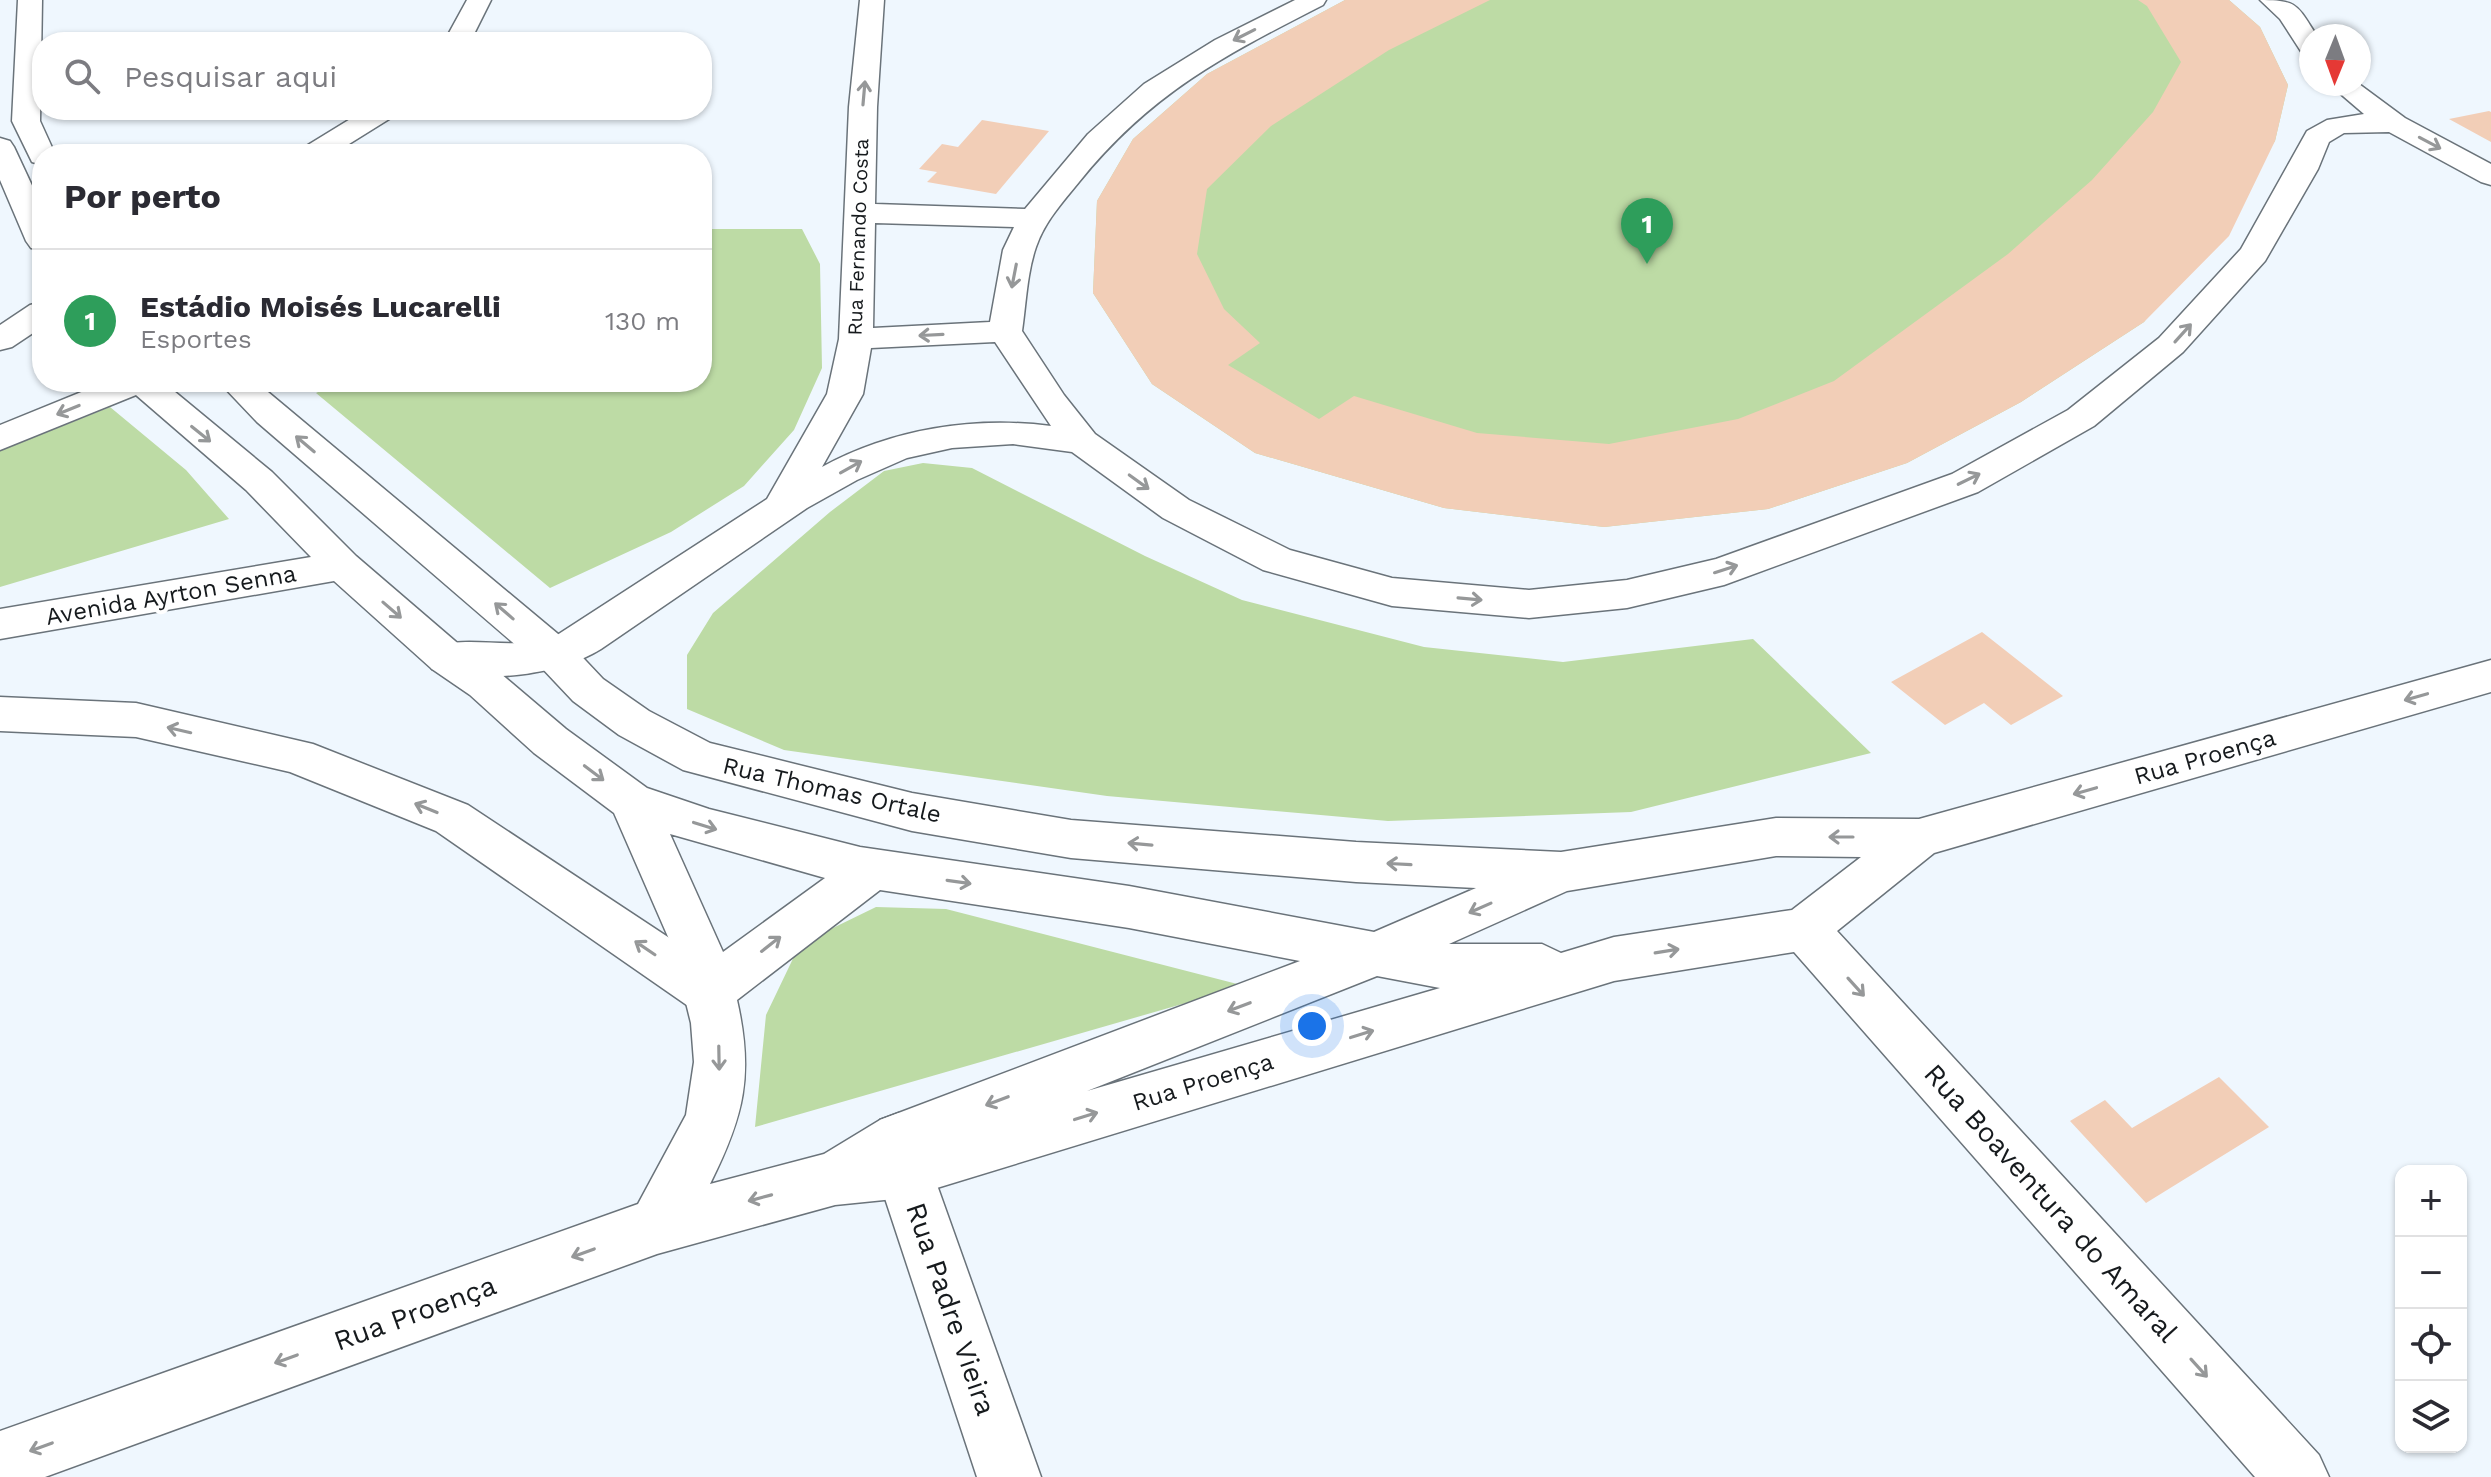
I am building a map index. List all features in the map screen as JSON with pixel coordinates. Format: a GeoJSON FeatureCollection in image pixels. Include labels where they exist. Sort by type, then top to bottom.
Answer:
{"type":"FeatureCollection","features":[{"type":"Feature","properties":{"kind":"main road"},"geometry":{"type":"LineString","coordinates":[[30,0],[26,121],[37,144]]}},
{"type":"Feature","properties":{"kind":"main road"},"geometry":{"type":"LineString","coordinates":[[462,32],[479,0]]}},
{"type":"Feature","properties":{"kind":"main road","name":"Rua Fernando Costa"},"geometry":{"type":"LineString","coordinates":[[783,505],[845,394],[856,339],[863,107],[872,0]]}},
{"type":"Feature","properties":{"kind":"main road"},"geometry":{"type":"LineString","coordinates":[[1314,0],[1224,45],[1154,90],[1098,140],[1033,218],[1019,250],[1005,331],[1051,402],[1082,442],[1176,509],[1277,560],[1392,592],[1529,604],[1627,594],[1724,571],[1965,483],[2081,418],[2171,345],[2254,254],[2303,169],[2317,137],[2337,126],[2366,122],[2395,124]]}},
{"type":"Feature","properties":{"kind":"main road"},"geometry":{"type":"LineString","coordinates":[[2290,6],[2299,24]]}},
{"type":"Feature","properties":{"kind":"main road"},"geometry":{"type":"LineString","coordinates":[[2358,96],[2395,124],[2491,176]]}},
{"type":"Feature","properties":{"kind":"main road"},"geometry":{"type":"LineString","coordinates":[[329,144],[368,120]]}},
{"type":"Feature","properties":{"kind":"main road"},"geometry":{"type":"LineString","coordinates":[[0,147],[32,219]]}},
{"type":"Feature","properties":{"kind":"main road"},"geometry":{"type":"LineString","coordinates":[[859,213],[1033,218]]}},
{"type":"Feature","properties":{"kind":"main road"},"geometry":{"type":"LineString","coordinates":[[0,340],[32,319]]}},
{"type":"Feature","properties":{"kind":"main road"},"geometry":{"type":"LineString","coordinates":[[856,339],[1005,331]]}},
{"type":"Feature","properties":{"kind":"main road"},"geometry":{"type":"LineString","coordinates":[[0,438],[113,392]]}},
{"type":"Feature","properties":{"kind":"main road"},"geometry":{"type":"LineString","coordinates":[[153,392],[259,481],[342,566],[447,658],[631,801],[708,828],[872,869],[1129,907],[1373,955]]}},
{"type":"Feature","properties":{"kind":"main road","name":"Rua Thomas Ortale"},"geometry":{"type":"LineString","coordinates":[[247,392],[555,655],[588,690],[634,723],[699,758],[912,812],[1071,839],[1356,862],[1561,872]]}},
{"type":"Feature","properties":{"kind":"main road","name":"Rua Fernando Costa"},"geometry":{"type":"LineString","coordinates":[[555,655],[670,583],[783,505],[864,460],[923,439],[990,431],[1051,435],[1082,442]]}},
{"type":"Feature","properties":{"kind":"main road","name":"Avenida Ayrton Senna"},"geometry":{"type":"LineString","coordinates":[[0,624],[342,566]]}},
{"type":"Feature","properties":{"kind":"main road"},"geometry":{"type":"LineString","coordinates":[[447,658],[555,655]]}},
{"type":"Feature","properties":{"kind":"main road","name":"Rua Proença"},"geometry":{"type":"LineString","coordinates":[[902,1155],[1561,872],[1776,837],[1919,838],[2491,676]]}},
{"type":"Feature","properties":{"kind":"main road"},"geometry":{"type":"LineString","coordinates":[[0,714],[136,720],[297,756],[452,818],[709,992]]}},
{"type":"Feature","properties":{"kind":"main road"},"geometry":{"type":"LineString","coordinates":[[631,801],[689,923],[709,992],[720,1055],[717,1102],[657,1226]]}},
{"type":"Feature","properties":{"kind":"main road","name":"Rua Proença"},"geometry":{"type":"LineString","coordinates":[[1373,955],[1440,966],[1525,967],[1614,959],[1804,929],[1919,838]]}},
{"type":"Feature","properties":{"kind":"main road"},"geometry":{"type":"LineString","coordinates":[[709,992],[872,869]]}},
{"type":"Feature","properties":{"kind":"main road","name":"Rua Boaventura do Amaral"},"geometry":{"type":"LineString","coordinates":[[1804,929],[2297,1477]]}},
{"type":"Feature","properties":{"kind":"main road","name":"Rua Proença"},"geometry":{"type":"LineString","coordinates":[[0,1462],[657,1226],[835,1178],[902,1155],[1614,959]]}},
{"type":"Feature","properties":{"kind":"main road","name":"Rua Padre Vieira"},"geometry":{"type":"LineString","coordinates":[[902,1155],[1009,1477]]}},
{"type":"Feature","properties":{"kind":"green space"},"geometry":{"type":"Polygon","coordinates":[[[1345,0],[2229,0],[2260,27],[2288,85],[2275,141],[2144,322],[2021,402],[1907,463],[1768,509],[1604,527],[1444,508],[1255,453],[1152,384],[1093,293],[1097,201],[1133,139],[1207,74],[1345,0]]]}},
{"type":"Feature","properties":{"kind":"green space"},"geometry":{"type":"Polygon","coordinates":[[[712,229],[802,229],[820,264],[822,368],[794,430],[744,486],[671,532],[550,588],[316,393],[712,392],[712,229]]]}},
{"type":"Feature","properties":{"kind":"green space"},"geometry":{"type":"Polygon","coordinates":[[[110,407],[186,470],[229,519],[0,587],[0,451],[110,407]]]}},
{"type":"Feature","properties":{"kind":"green space"},"geometry":{"type":"Polygon","coordinates":[[[923,463],[972,468],[1145,556],[1242,600],[1424,647],[1563,662],[1753,639],[1871,753],[1631,812],[1388,821],[1107,796],[784,750],[687,709],[687,655],[713,613],[830,512],[884,471],[923,463]]]}},
{"type":"Feature","properties":{"kind":"green space"},"geometry":{"type":"Polygon","coordinates":[[[876,907],[946,909],[1245,986],[755,1127],[766,1015],[800,944],[876,907]]]}},
{"type":"Feature","properties":{"kind":"building"},"geometry":{"type":"Polygon","coordinates":[[[1345,0],[1490,0],[1389,50],[1271,126],[1207,189],[1197,254],[1224,309],[1260,343],[1228,365],[1319,419],[1354,396],[1477,433],[1609,444],[1738,419],[1834,381],[2008,254],[2092,180],[2153,112],[2181,62],[2147,6],[2138,0],[2229,0],[2260,27],[2288,85],[2275,141],[2229,236],[2144,322],[2021,402],[1907,463],[1768,509],[1604,527],[1444,508],[1255,453],[1152,384],[1093,293],[1097,201],[1133,139],[1207,74],[1345,0]]]}},
{"type":"Feature","properties":{"kind":"building"},"geometry":{"type":"Polygon","coordinates":[[[2489,111],[2491,142],[2449,119],[2489,111]]]}},
{"type":"Feature","properties":{"kind":"building"},"geometry":{"type":"Polygon","coordinates":[[[982,120],[1049,131],[996,194],[927,182],[937,172],[919,169],[942,144],[958,147],[982,120]]]}},
{"type":"Feature","properties":{"kind":"building"},"geometry":{"type":"Polygon","coordinates":[[[1982,632],[2063,696],[2011,725],[1984,703],[1945,725],[1891,682],[1982,632]]]}},
{"type":"Feature","properties":{"kind":"building"},"geometry":{"type":"Polygon","coordinates":[[[2219,1077],[2269,1127],[2146,1203],[2070,1121],[2105,1100],[2132,1128],[2219,1077]]]}},
{"type":"Feature","properties":{"kind":"place","name":"Estádio Moisés Lucarelli"},"geometry":{"type":"Point","coordinates":[1647,264]}}]}
